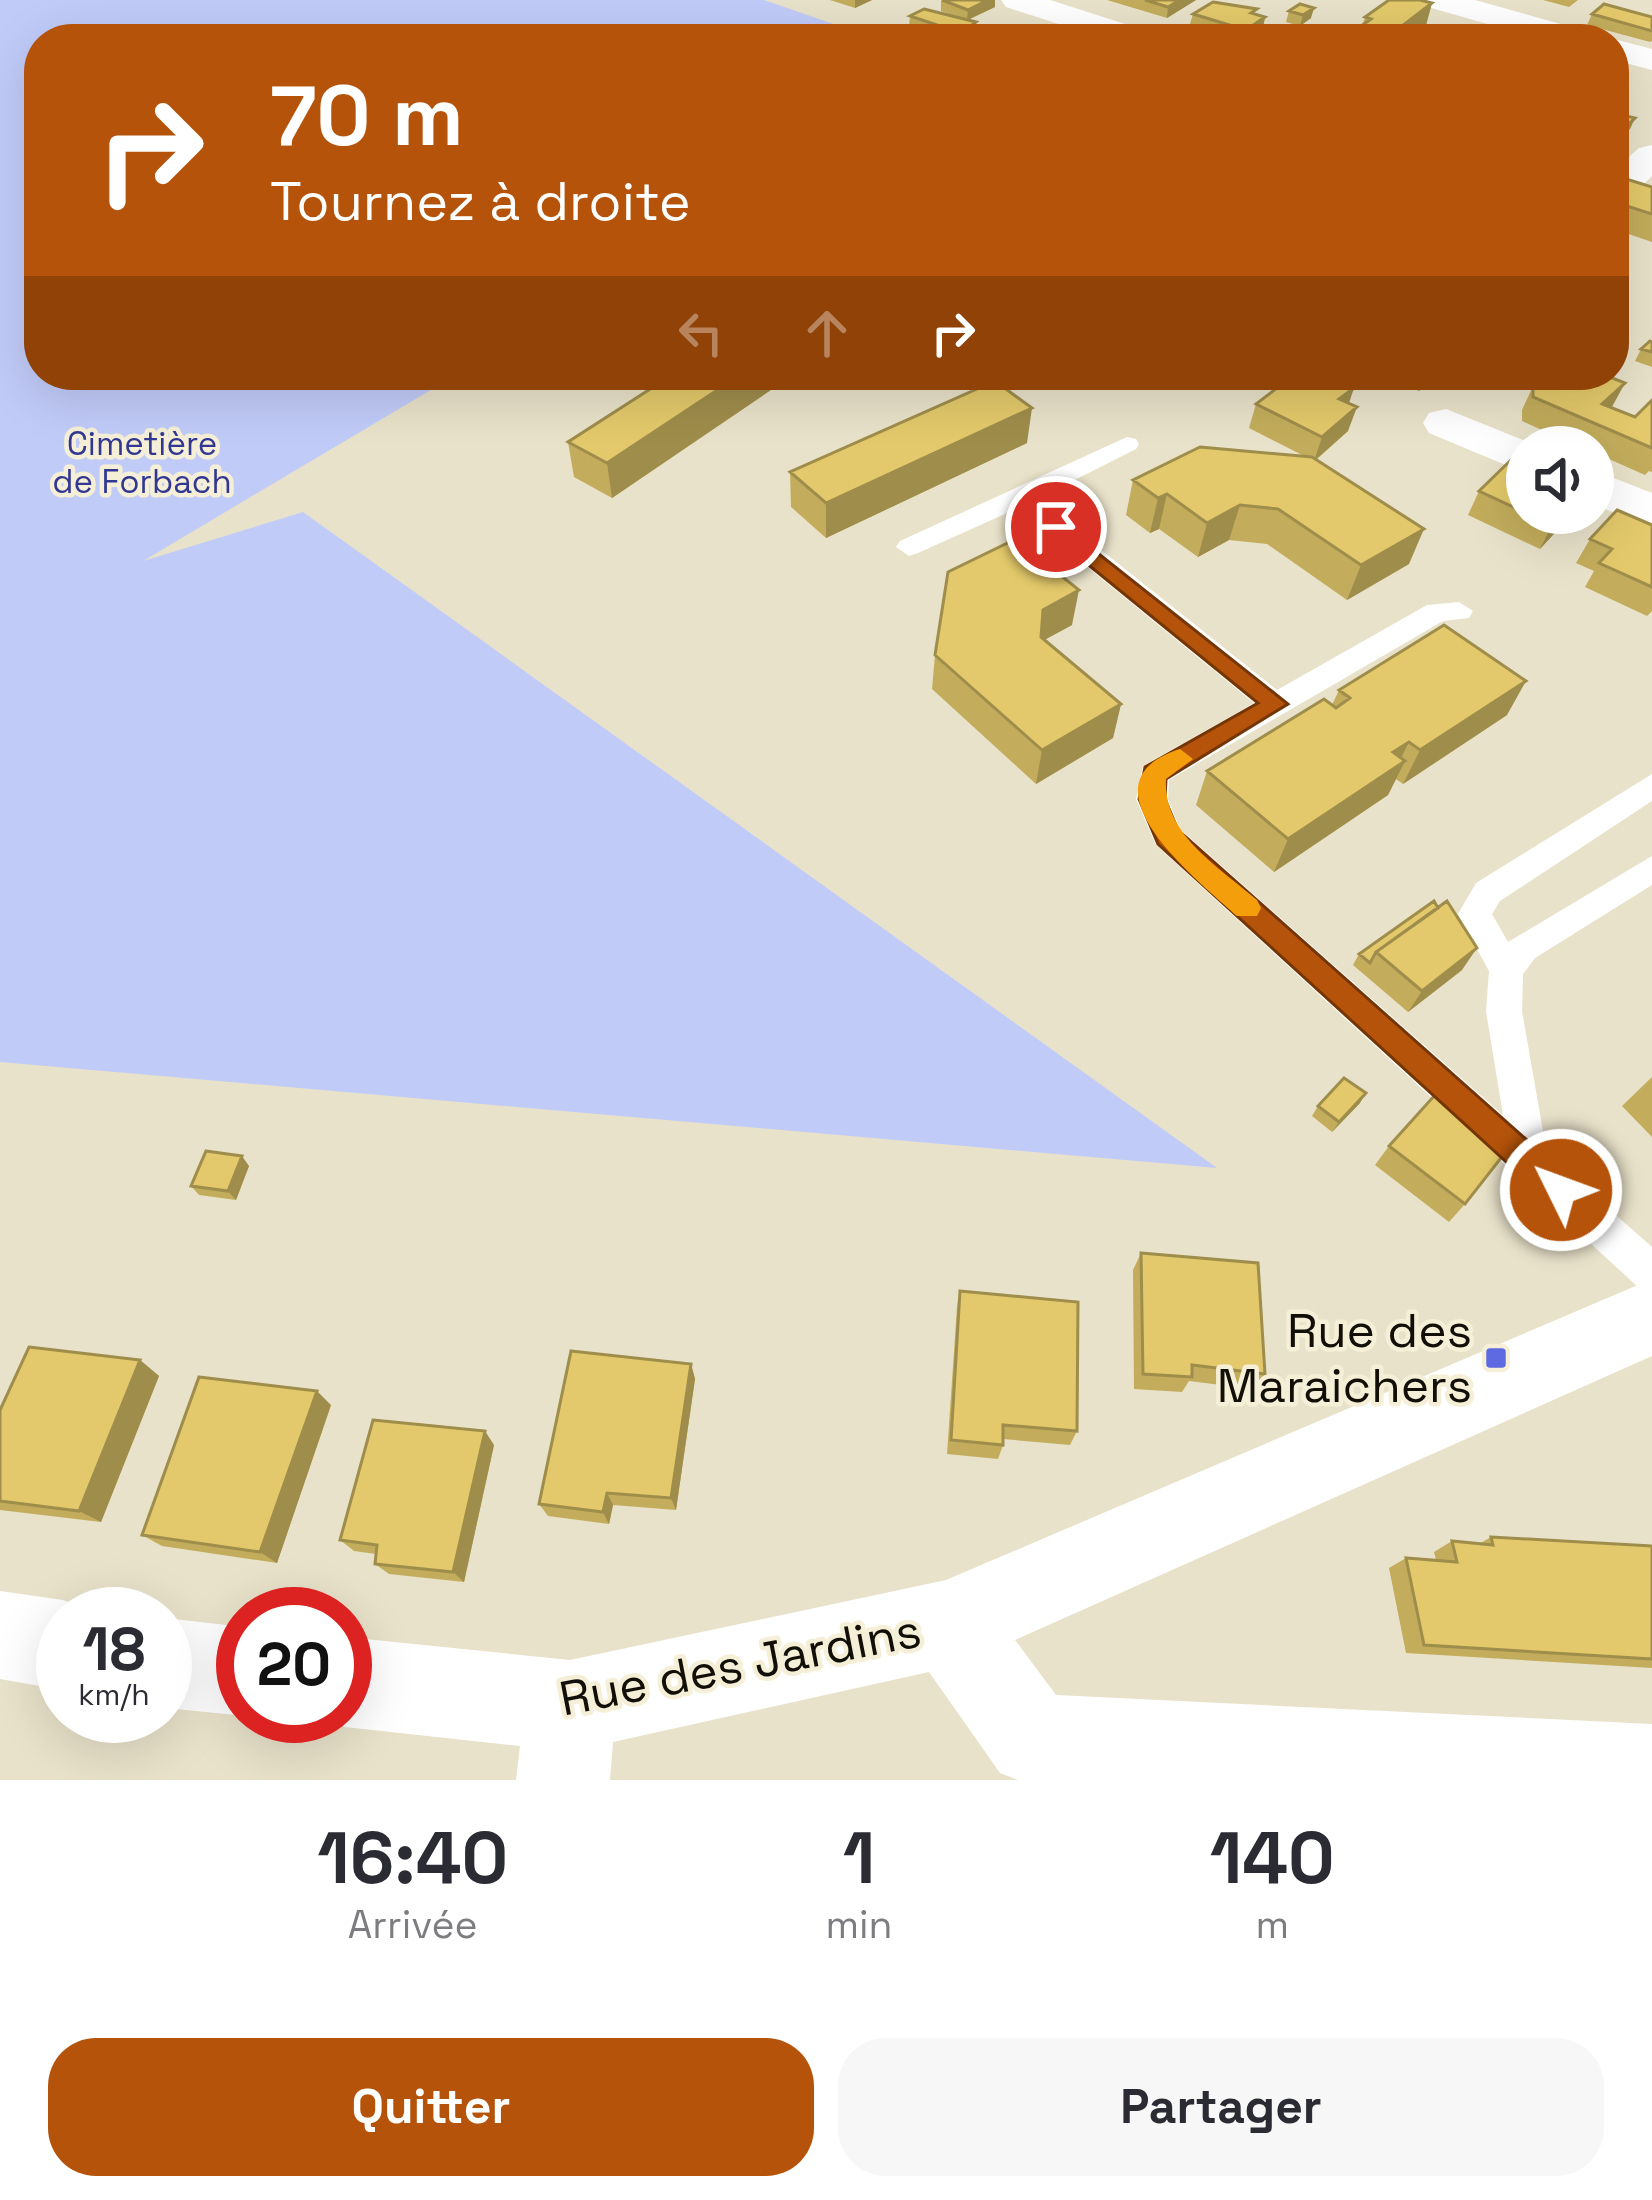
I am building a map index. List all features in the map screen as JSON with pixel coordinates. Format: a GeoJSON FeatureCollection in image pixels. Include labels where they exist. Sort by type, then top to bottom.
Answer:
{"type":"FeatureCollection","features":[{"type":"Feature","properties":{"kind":"street"},"geometry":{"type":"LineString","coordinates":[[1017,0],[1091,24]]}},
{"type":"Feature","properties":{"kind":"street"},"geometry":{"type":"LineString","coordinates":[[1439,0],[1524,24]]}},
{"type":"Feature","properties":{"kind":"street"},"geometry":{"type":"LineString","coordinates":[[1629,190],[1652,156]]}},
{"type":"Feature","properties":{"kind":"street"},"geometry":{"type":"LineString","coordinates":[[1446,424],[1506,450]]}},
{"type":"Feature","properties":{"kind":"street"},"geometry":{"type":"LineString","coordinates":[[1614,495],[1652,512]]}},
{"type":"Feature","properties":{"kind":"street"},"geometry":{"type":"LineString","coordinates":[[949,1624],[1652,1317]]}},
{"type":"Feature","properties":{"kind":"street","name":"Rue des Jardins"},"geometry":{"type":"LineString","coordinates":[[372,1689],[567,1743],[949,1624],[1033,1740],[1652,1772]]}},
{"type":"Feature","properties":{"kind":"street"},"geometry":{"type":"LineString","coordinates":[[0,1634],[36,1641]]}},
{"type":"Feature","properties":{"kind":"lane"},"geometry":{"type":"LineString","coordinates":[[909,547],[1127,444]]}},
{"type":"Feature","properties":{"kind":"lane"},"geometry":{"type":"LineString","coordinates":[[1019,497],[1275,704]]}},
{"type":"Feature","properties":{"kind":"lane"},"geometry":{"type":"LineString","coordinates":[[1459,611],[1437,611],[1154,774],[1152,799],[1167,836],[1652,1273]]}},
{"type":"Feature","properties":{"kind":"lane"},"geometry":{"type":"LineString","coordinates":[[1530,1163],[1504,1011],[1506,970],[1475,914],[1488,892],[1652,786]]}},
{"type":"Feature","properties":{"kind":"lane"},"geometry":{"type":"LineString","coordinates":[[1506,970],[1522,948],[1652,868]]}},
{"type":"Feature","properties":{"kind":"green space","name":"Cimetière de Forbach"},"geometry":{"type":"Polygon","coordinates":[[[0,0],[764,0],[834,24],[24,24],[24,390],[431,390],[143,561],[303,512],[1217,1168],[0,1062],[0,0]]]}},
{"type":"Feature","properties":{"kind":"building"},"geometry":{"type":"Polygon","coordinates":[[[942,0],[988,0],[968,10],[942,0]]]}},
{"type":"Feature","properties":{"kind":"building"},"geometry":{"type":"Polygon","coordinates":[[[1145,0],[1180,0],[1168,7],[1145,0]]]}},
{"type":"Feature","properties":{"kind":"building"},"geometry":{"type":"Polygon","coordinates":[[[1389,0],[1432,3],[1405,24],[1364,24],[1371,19],[1365,17],[1389,0]]]}},
{"type":"Feature","properties":{"kind":"building"},"geometry":{"type":"Polygon","coordinates":[[[1213,2],[1257,9],[1251,13],[1265,17],[1255,24],[1226,24],[1193,14],[1213,2]]]}},
{"type":"Feature","properties":{"kind":"building"},"geometry":{"type":"Polygon","coordinates":[[[1300,4],[1314,8],[1303,15],[1289,11],[1300,4]]]}},
{"type":"Feature","properties":{"kind":"building"},"geometry":{"type":"Polygon","coordinates":[[[1604,4],[1652,17],[1652,31],[1629,24],[1592,14],[1604,4]]]}},
{"type":"Feature","properties":{"kind":"building"},"geometry":{"type":"Polygon","coordinates":[[[924,9],[976,22],[934,24],[910,16],[924,9]]]}},
{"type":"Feature","properties":{"kind":"building"},"geometry":{"type":"Polygon","coordinates":[[[1629,180],[1652,187],[1652,214],[1629,207],[1629,180]]]}},
{"type":"Feature","properties":{"kind":"building"},"geometry":{"type":"Polygon","coordinates":[[[649,390],[717,390],[607,463],[568,442],[649,390]]]}},
{"type":"Feature","properties":{"kind":"building"},"geometry":{"type":"Polygon","coordinates":[[[975,390],[1007,390],[1032,408],[826,503],[790,472],[975,390]]]}},
{"type":"Feature","properties":{"kind":"building"},"geometry":{"type":"Polygon","coordinates":[[[1274,390],[1351,390],[1339,399],[1357,407],[1322,437],[1256,404],[1274,390]]]}},
{"type":"Feature","properties":{"kind":"building"},"geometry":{"type":"Polygon","coordinates":[[[1533,390],[1617,390],[1602,404],[1635,417],[1652,400],[1652,448],[1614,432],[1614,426],[1601,426],[1533,397],[1533,390]]]}},
{"type":"Feature","properties":{"kind":"building"},"geometry":{"type":"Polygon","coordinates":[[[1200,447],[1312,457],[1424,529],[1361,565],[1278,509],[1240,505],[1207,523],[1167,494],[1158,498],[1133,480],[1200,447]]]}},
{"type":"Feature","properties":{"kind":"building"},"geometry":{"type":"Polygon","coordinates":[[[1506,465],[1506,504],[1479,491],[1506,465]]]}},
{"type":"Feature","properties":{"kind":"building"},"geometry":{"type":"Polygon","coordinates":[[[1617,510],[1652,525],[1652,587],[1599,563],[1612,549],[1590,539],[1595,534],[1614,534],[1617,510]]]}},
{"type":"Feature","properties":{"kind":"building"},"geometry":{"type":"Polygon","coordinates":[[[1024,535],[1049,554],[1040,559],[1079,590],[1043,610],[1041,637],[1121,704],[1042,750],[935,655],[948,572],[1024,535]]]}},
{"type":"Feature","properties":{"kind":"building"},"geometry":{"type":"Polygon","coordinates":[[[1444,625],[1526,681],[1420,750],[1409,742],[1393,752],[1405,761],[1288,839],[1207,771],[1324,699],[1336,708],[1350,698],[1339,690],[1444,625]]]}},
{"type":"Feature","properties":{"kind":"building"},"geometry":{"type":"Polygon","coordinates":[[[1434,901],[1438,908],[1376,952],[1370,963],[1359,954],[1434,901]]]}},
{"type":"Feature","properties":{"kind":"building"},"geometry":{"type":"Polygon","coordinates":[[[1447,901],[1477,948],[1422,991],[1376,952],[1447,901]]]}},
{"type":"Feature","properties":{"kind":"building"},"geometry":{"type":"Polygon","coordinates":[[[1344,1078],[1366,1093],[1339,1122],[1318,1106],[1344,1078]]]}},
{"type":"Feature","properties":{"kind":"building"},"geometry":{"type":"Polygon","coordinates":[[[1435,1095],[1508,1149],[1465,1204],[1389,1146],[1435,1095]]]}},
{"type":"Feature","properties":{"kind":"building"},"geometry":{"type":"Polygon","coordinates":[[[206,1151],[242,1156],[228,1191],[191,1186],[206,1151]]]}},
{"type":"Feature","properties":{"kind":"building"},"geometry":{"type":"Polygon","coordinates":[[[1141,1253],[1258,1263],[1265,1374],[1192,1365],[1192,1377],[1143,1374],[1141,1253]]]}},
{"type":"Feature","properties":{"kind":"building"},"geometry":{"type":"Polygon","coordinates":[[[960,1291],[1078,1302],[1077,1431],[1003,1425],[1003,1445],[951,1440],[960,1291]]]}},
{"type":"Feature","properties":{"kind":"building"},"geometry":{"type":"Polygon","coordinates":[[[29,1347],[140,1360],[79,1511],[0,1501],[0,1410],[29,1347]]]}},
{"type":"Feature","properties":{"kind":"building"},"geometry":{"type":"Polygon","coordinates":[[[571,1351],[691,1364],[671,1498],[607,1493],[603,1512],[539,1504],[571,1351]]]}},
{"type":"Feature","properties":{"kind":"building"},"geometry":{"type":"Polygon","coordinates":[[[199,1377],[317,1391],[260,1552],[142,1535],[199,1377]]]}},
{"type":"Feature","properties":{"kind":"building"},"geometry":{"type":"Polygon","coordinates":[[[373,1420],[485,1431],[453,1572],[375,1564],[377,1545],[340,1540],[373,1420]]]}},
{"type":"Feature","properties":{"kind":"building"},"geometry":{"type":"Polygon","coordinates":[[[1491,1537],[1652,1546],[1652,1659],[1424,1645],[1406,1558],[1457,1562],[1452,1541],[1493,1545],[1491,1537]]]}},
{"type":"Feature","properties":{"kind":"slow traffic"},"geometry":{"type":"LineString","coordinates":[[1180,759],[1154,774],[1152,799],[1167,836],[1247,908]]}},
{"type":"Feature","properties":{"kind":"place","name":"Rue des Maraichers"},"geometry":{"type":"Point","coordinates":[1496,1358]}},
{"type":"Feature","properties":{"kind":"route"},"geometry":{"type":"LineString","coordinates":[[1056,527],[1275,704],[1154,774],[1152,799],[1167,836],[1561,1190]]}}]}
